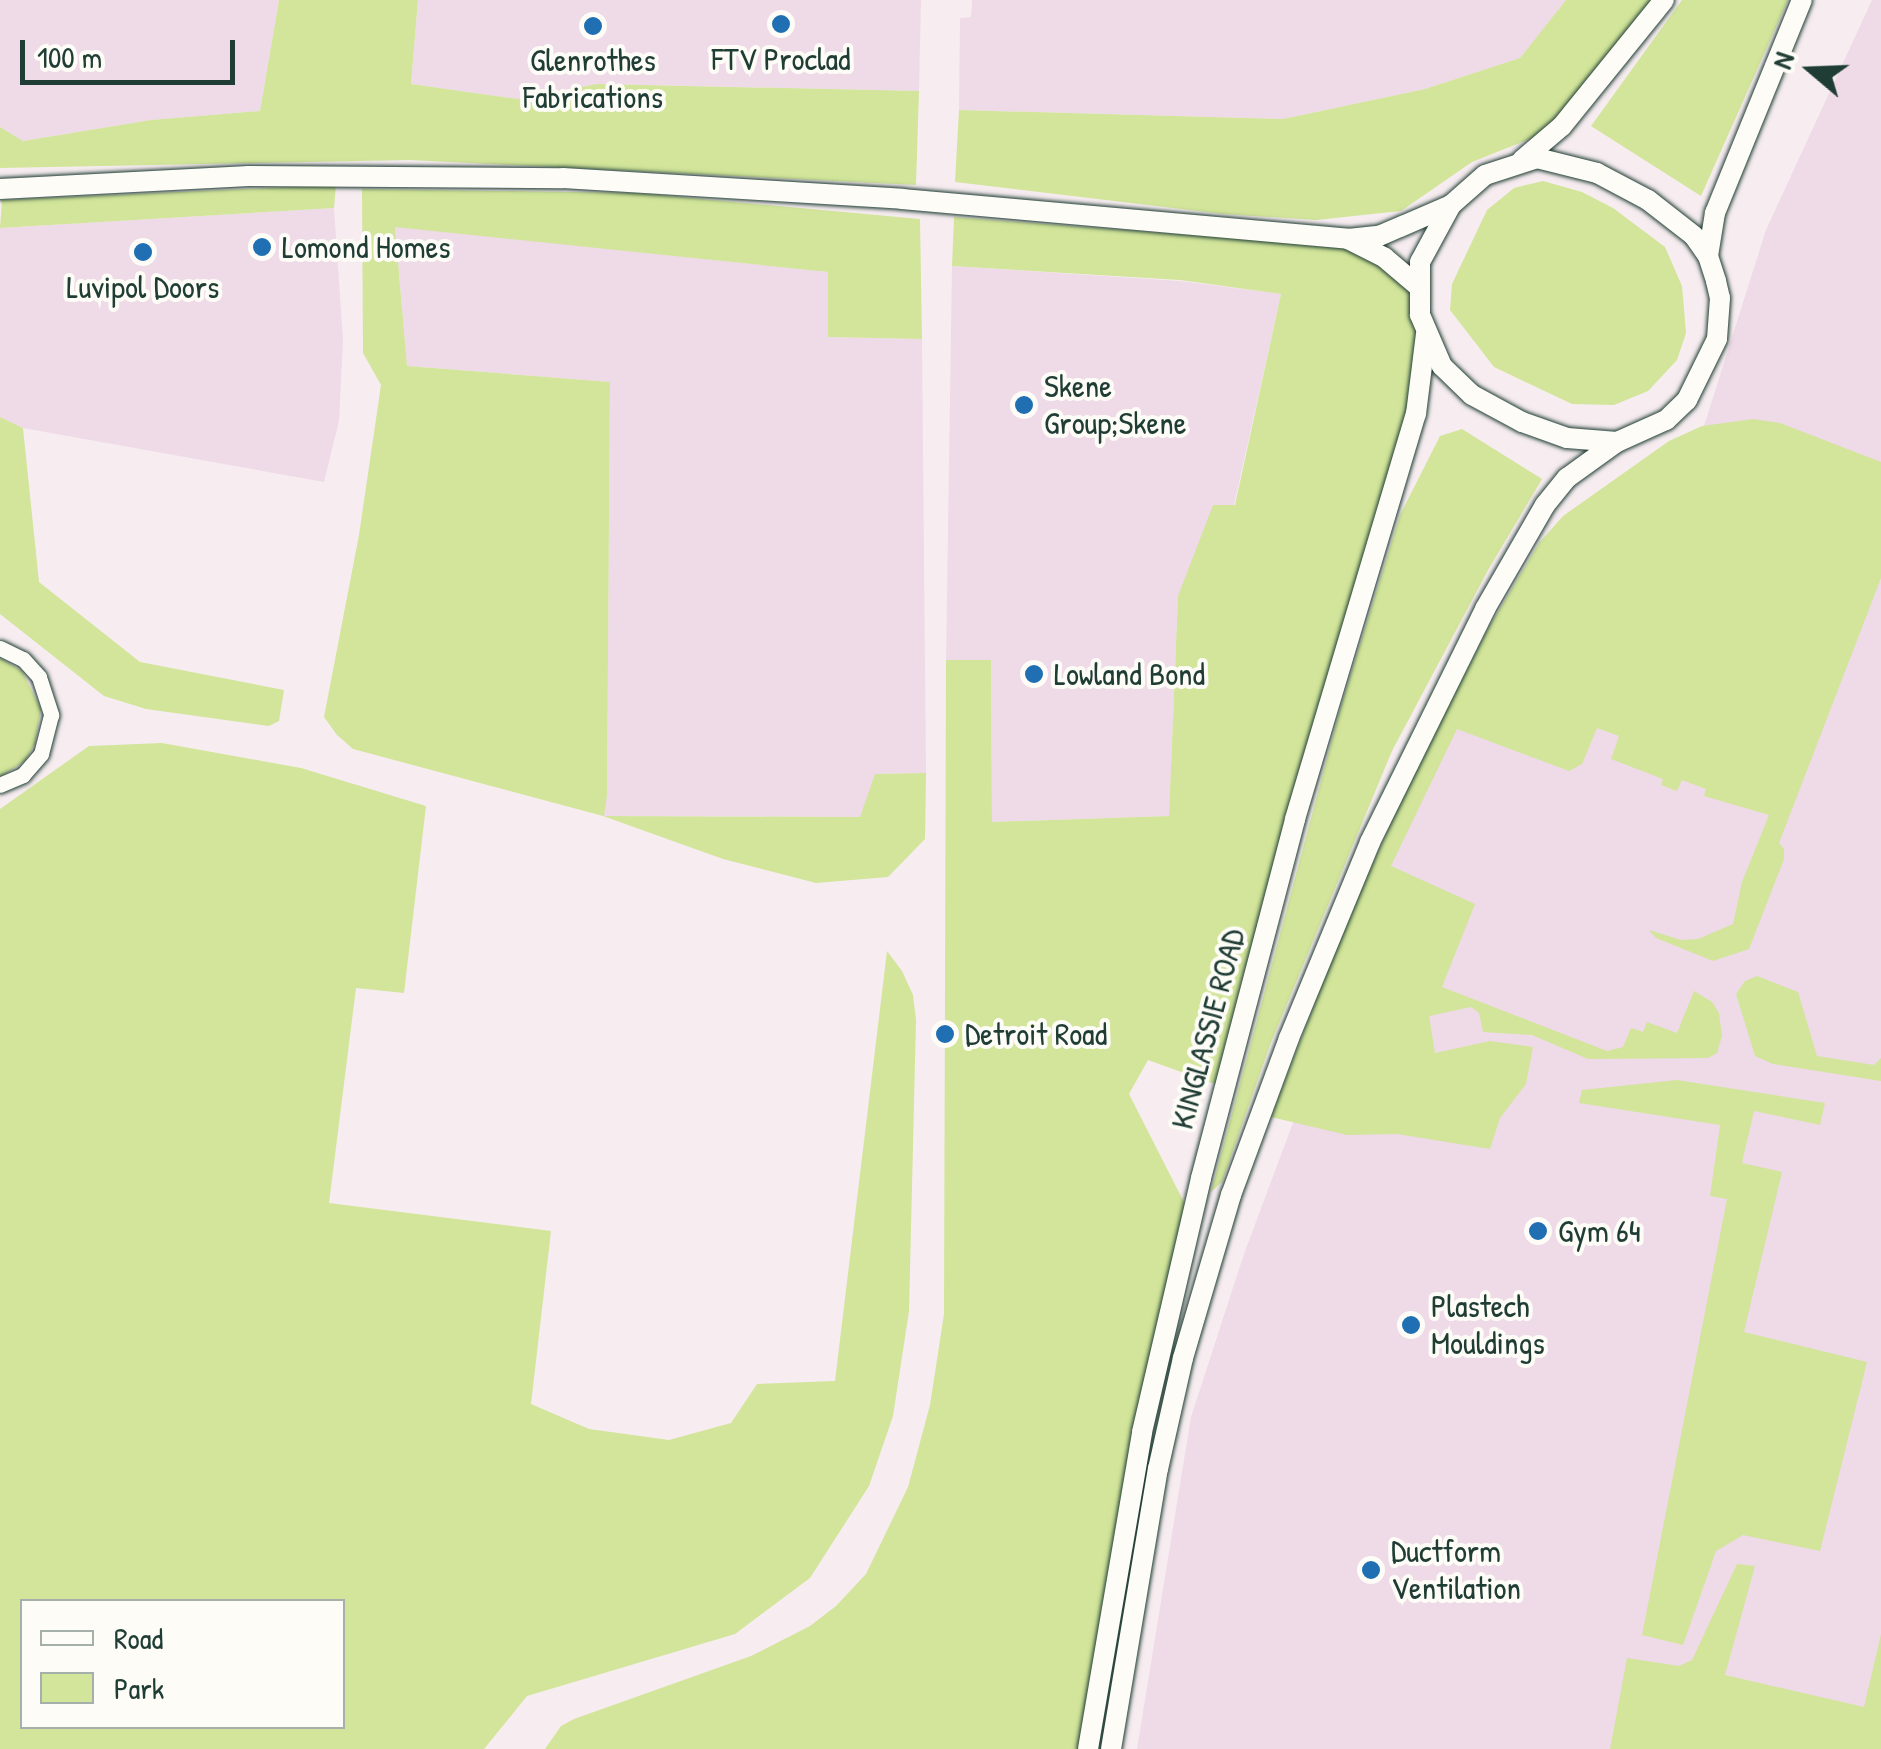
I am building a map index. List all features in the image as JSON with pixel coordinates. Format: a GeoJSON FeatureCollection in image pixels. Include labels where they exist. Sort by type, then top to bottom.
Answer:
{"type":"FeatureCollection","features":[{"type":"Feature","properties":{"kind":"main road"},"geometry":{"type":"LineString","coordinates":[[0,189],[269,175],[563,178],[902,199],[1348,239],[1393,232],[1451,205],[1486,175],[1520,161],[1562,126],[1664,0]]}},
{"type":"Feature","properties":{"kind":"main road"},"geometry":{"type":"LineString","coordinates":[[1708,256],[1715,214],[1802,0]]}},
{"type":"Feature","properties":{"kind":"main road"},"geometry":{"type":"LineString","coordinates":[[1111,1749],[1184,1358],[1231,1195],[1316,968],[1370,842],[1445,686],[1518,552],[1567,478],[1618,442],[1666,420],[1687,400],[1706,368],[1720,318],[1720,298],[1708,256],[1678,221],[1620,184],[1555,161],[1520,161]]}},
{"type":"Feature","properties":{"kind":"main road"},"geometry":{"type":"LineString","coordinates":[[1451,205],[1426,244],[1418,286],[1426,334],[1442,366],[1472,394],[1497,409],[1567,438],[1618,442]]}},
{"type":"Feature","properties":{"kind":"main road"},"geometry":{"type":"LineString","coordinates":[[1348,239],[1385,258],[1418,286]]}},
{"type":"Feature","properties":{"kind":"main road","name":"KINGLASSIE ROAD"},"geometry":{"type":"LineString","coordinates":[[1088,1749],[1142,1432],[1201,1178],[1295,819],[1416,414],[1426,334]]}},
{"type":"Feature","properties":{"kind":"main road"},"geometry":{"type":"LineString","coordinates":[[1079,1749],[1109,1621]]}},
{"type":"Feature","properties":{"kind":"main road"},"geometry":{"type":"LineString","coordinates":[[1118,1749],[1129,1639]]}},
{"type":"Feature","properties":{"kind":"street"},"geometry":{"type":"LineString","coordinates":[[0,648],[22,660],[39,677],[51,715],[41,754],[4,786]]}},
{"type":"Feature","properties":{"kind":"shaded area"},"geometry":{"type":"Polygon","coordinates":[[[0,0],[279,0],[260,111],[151,120],[23,141],[0,127],[0,0]]]}},
{"type":"Feature","properties":{"kind":"shaded area"},"geometry":{"type":"Polygon","coordinates":[[[418,0],[921,0],[919,91],[598,84],[518,99],[411,84],[418,0]]]}},
{"type":"Feature","properties":{"kind":"shaded area"},"geometry":{"type":"Polygon","coordinates":[[[972,0],[1566,0],[1520,58],[1425,89],[1283,119],[959,110],[960,18],[971,17],[972,0]]]}},
{"type":"Feature","properties":{"kind":"shaded area"},"geometry":{"type":"Polygon","coordinates":[[[1872,0],[1881,0],[1881,1749],[1137,1749],[1191,1417],[1244,1254],[1387,871],[1482,671],[1697,448],[1766,230],[1872,0]]]}},
{"type":"Feature","properties":{"kind":"shaded area"},"geometry":{"type":"Polygon","coordinates":[[[334,208],[343,340],[339,421],[324,482],[23,428],[0,417],[0,228],[334,208]]]}},
{"type":"Feature","properties":{"kind":"shaded area"},"geometry":{"type":"Polygon","coordinates":[[[395,226],[828,272],[829,337],[922,339],[926,773],[876,774],[861,817],[603,816],[607,795],[610,382],[407,366],[395,226]]]}},
{"type":"Feature","properties":{"kind":"shaded area"},"geometry":{"type":"Polygon","coordinates":[[[952,266],[1180,281],[1281,294],[1234,505],[1178,596],[1169,816],[992,822],[991,661],[946,660],[952,266]]]}},
{"type":"Feature","properties":{"kind":"green space"},"geometry":{"type":"Polygon","coordinates":[[[279,0],[418,0],[411,84],[518,99],[597,84],[919,91],[916,185],[410,160],[0,168],[0,127],[23,141],[151,120],[260,111],[279,0]]]}},
{"type":"Feature","properties":{"kind":"green space"},"geometry":{"type":"Polygon","coordinates":[[[1566,0],[1664,0],[1562,126],[1472,162],[1401,211],[1316,220],[1223,214],[955,182],[959,110],[1283,119],[1425,89],[1520,58],[1566,0]]]}},
{"type":"Feature","properties":{"kind":"green space"},"geometry":{"type":"Polygon","coordinates":[[[1682,0],[1788,0],[1701,196],[1591,126],[1682,0]]]}},
{"type":"Feature","properties":{"kind":"green space"},"geometry":{"type":"Polygon","coordinates":[[[1543,181],[1582,192],[1613,208],[1665,247],[1682,286],[1686,333],[1677,360],[1648,391],[1614,405],[1572,404],[1494,367],[1450,310],[1452,284],[1487,210],[1514,188],[1543,181]]]}},
{"type":"Feature","properties":{"kind":"green space"},"geometry":{"type":"Polygon","coordinates":[[[336,185],[334,208],[0,228],[2,200],[336,185]]]}},
{"type":"Feature","properties":{"kind":"green space"},"geometry":{"type":"Polygon","coordinates":[[[362,189],[637,193],[920,219],[922,339],[828,337],[828,272],[395,227],[407,366],[610,382],[604,816],[860,817],[875,774],[926,773],[925,839],[888,877],[816,883],[723,859],[603,816],[353,749],[337,735],[324,717],[359,535],[381,385],[363,353],[362,189]]]}},
{"type":"Feature","properties":{"kind":"green space"},"geometry":{"type":"Polygon","coordinates":[[[954,217],[1321,245],[1348,239],[1418,286],[1426,355],[1223,1087],[1148,1060],[1129,1094],[1192,1218],[1079,1749],[545,1749],[561,1726],[574,1719],[751,1656],[810,1626],[836,1606],[866,1574],[908,1487],[930,1405],[944,1314],[946,660],[991,660],[992,822],[1169,816],[1178,596],[1213,505],[1235,505],[1281,294],[1180,280],[952,266],[954,217]]]}},
{"type":"Feature","properties":{"kind":"green space"},"geometry":{"type":"Polygon","coordinates":[[[0,417],[23,428],[39,582],[140,662],[284,690],[279,721],[269,726],[146,709],[104,696],[0,614],[0,417]]]}},
{"type":"Feature","properties":{"kind":"green space"},"geometry":{"type":"Polygon","coordinates":[[[1753,419],[1780,423],[1881,462],[1881,578],[1779,843],[1784,859],[1749,949],[1713,961],[1656,938],[1649,930],[1681,940],[1698,939],[1733,924],[1742,882],[1769,815],[1704,796],[1706,789],[1682,780],[1677,791],[1661,785],[1663,779],[1611,759],[1619,736],[1597,728],[1582,764],[1569,771],[1457,729],[1391,866],[1475,904],[1442,987],[1607,1051],[1623,1047],[1631,1028],[1643,1032],[1647,1022],[1677,1033],[1694,991],[1712,1002],[1719,1013],[1722,1036],[1717,1053],[1708,1058],[1588,1059],[1532,1035],[1483,1032],[1479,1013],[1471,1007],[1429,1016],[1435,1053],[1490,1041],[1533,1047],[1526,1084],[1500,1118],[1490,1149],[1397,1134],[1347,1135],[1271,1117],[1344,927],[1411,779],[1489,627],[1539,543],[1563,516],[1669,441],[1702,426],[1753,419]]]}},
{"type":"Feature","properties":{"kind":"green space"},"geometry":{"type":"Polygon","coordinates":[[[1462,429],[1542,479],[1488,570],[1392,751],[1270,1045],[1222,1182],[1211,1192],[1341,706],[1400,515],[1440,436],[1462,429]]]}},
{"type":"Feature","properties":{"kind":"green space"},"geometry":{"type":"Polygon","coordinates":[[[0,658],[22,671],[41,709],[35,744],[25,761],[0,777],[0,658]]]}},
{"type":"Feature","properties":{"kind":"green space"},"geometry":{"type":"Polygon","coordinates":[[[162,743],[301,768],[426,806],[404,993],[356,988],[329,1203],[551,1231],[531,1404],[589,1429],[669,1440],[731,1423],[757,1384],[835,1381],[887,951],[913,995],[916,1020],[909,1311],[893,1416],[869,1486],[810,1578],[735,1634],[527,1696],[484,1749],[0,1749],[0,809],[89,746],[162,743]]]}},
{"type":"Feature","properties":{"kind":"green space"},"geometry":{"type":"Polygon","coordinates":[[[1757,976],[1798,992],[1817,1056],[1874,1065],[1881,1058],[1881,1081],[1773,1064],[1755,1056],[1736,994],[1745,981],[1757,976]]]}},
{"type":"Feature","properties":{"kind":"green space"},"geometry":{"type":"Polygon","coordinates":[[[1677,1080],[1825,1103],[1820,1125],[1754,1111],[1742,1163],[1782,1172],[1744,1332],[1867,1362],[1820,1551],[1743,1535],[1716,1551],[1683,1645],[1642,1635],[1727,1199],[1710,1196],[1720,1125],[1579,1103],[1582,1090],[1677,1080]]]}},
{"type":"Feature","properties":{"kind":"green space"},"geometry":{"type":"Polygon","coordinates":[[[1737,1564],[1755,1566],[1725,1675],[1864,1707],[1881,1634],[1881,1749],[1610,1749],[1627,1658],[1679,1666],[1692,1660],[1737,1564]]]}},
{"type":"Feature","properties":{"kind":"place","name":"FTV Proclad"},"geometry":{"type":"Point","coordinates":[781,24]}},
{"type":"Feature","properties":{"kind":"place","name":"Glenrothes Fabrications"},"geometry":{"type":"Point","coordinates":[593,26]}},
{"type":"Feature","properties":{"kind":"place","name":"Lomond Homes"},"geometry":{"type":"Point","coordinates":[262,247]}},
{"type":"Feature","properties":{"kind":"place","name":"Luvipol Doors"},"geometry":{"type":"Point","coordinates":[143,252]}},
{"type":"Feature","properties":{"kind":"place","name":"Skene Group;Skene"},"geometry":{"type":"Point","coordinates":[1024,405]}},
{"type":"Feature","properties":{"kind":"place","name":"Lowland Bond"},"geometry":{"type":"Point","coordinates":[1034,674]}},
{"type":"Feature","properties":{"kind":"place","name":"Detroit Road"},"geometry":{"type":"Point","coordinates":[945,1034]}},
{"type":"Feature","properties":{"kind":"place","name":"Gym 64"},"geometry":{"type":"Point","coordinates":[1538,1231]}},
{"type":"Feature","properties":{"kind":"place","name":"Plastech Mouldings"},"geometry":{"type":"Point","coordinates":[1411,1325]}},
{"type":"Feature","properties":{"kind":"place","name":"Ductform Ventilation"},"geometry":{"type":"Point","coordinates":[1371,1570]}}]}
